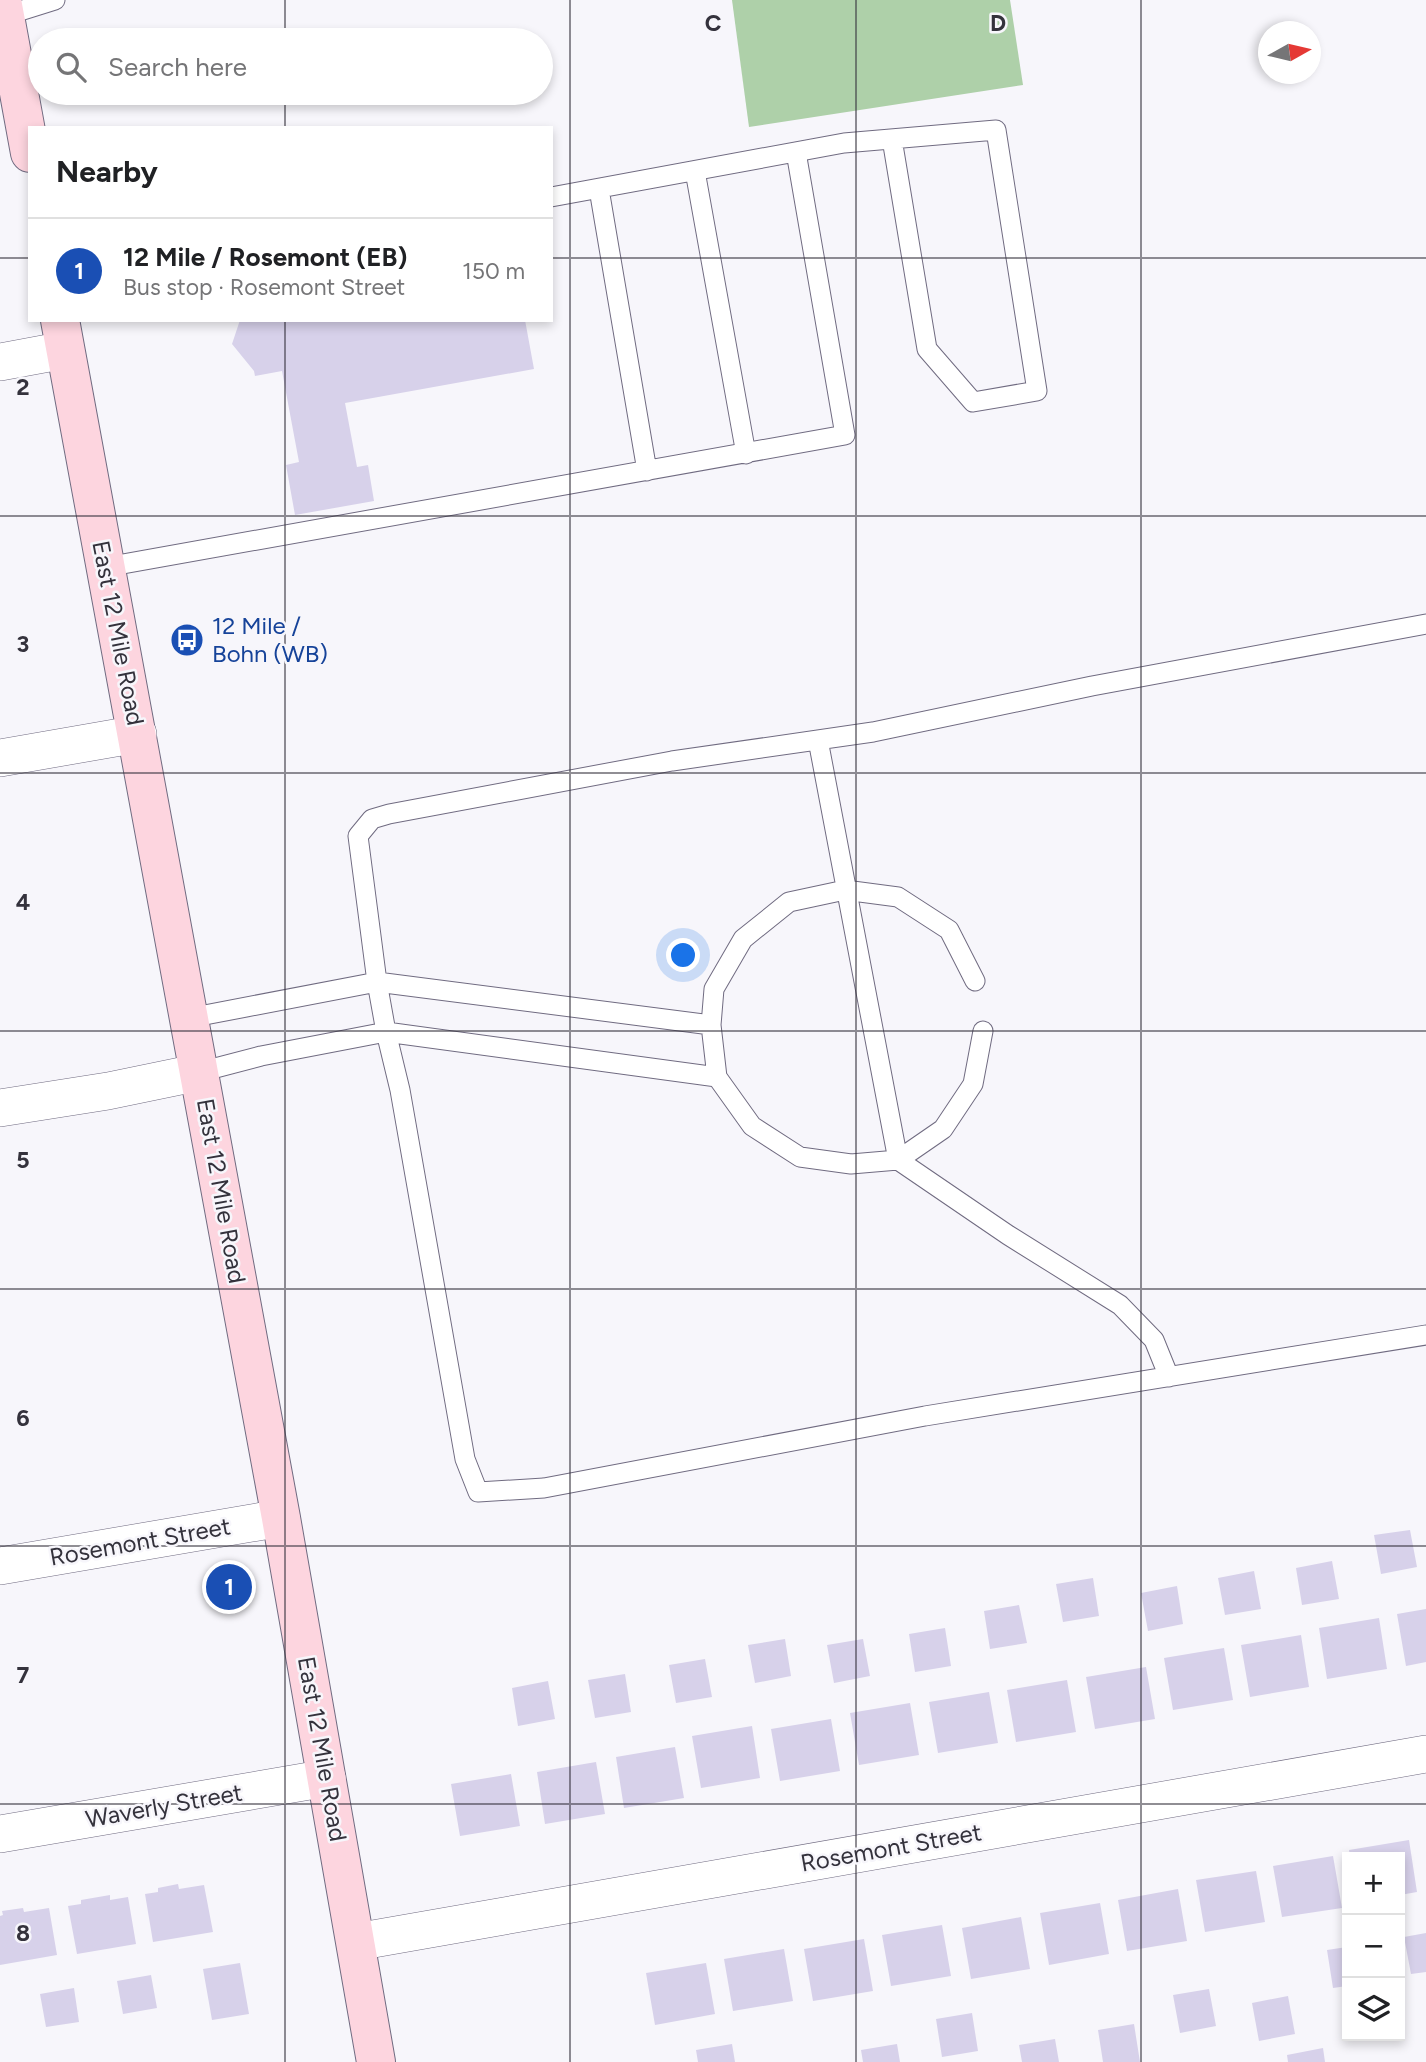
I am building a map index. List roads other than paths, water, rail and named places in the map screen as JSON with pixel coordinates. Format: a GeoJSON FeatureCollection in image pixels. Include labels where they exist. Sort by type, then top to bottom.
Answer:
{"type":"FeatureCollection","features":[{"type":"Feature","properties":{"kind":"main road"},"geometry":{"type":"LineString","coordinates":[[3,8],[28,142]]}},
{"type":"Feature","properties":{"kind":"main road","name":"East 12 Mile Road"},"geometry":{"type":"LineString","coordinates":[[63,335],[281,1518],[376,2062]]}},
{"type":"Feature","properties":{"kind":"street"},"geometry":{"type":"LineString","coordinates":[[0,362],[63,335]]}},
{"type":"Feature","properties":{"kind":"street"},"geometry":{"type":"LineString","coordinates":[[0,758],[138,734]]}},
{"type":"Feature","properties":{"kind":"street"},"geometry":{"type":"LineString","coordinates":[[0,1108],[108,1091],[200,1072]]}},
{"type":"Feature","properties":{"kind":"street","name":"Rosemont Street"},"geometry":{"type":"LineString","coordinates":[[0,1566],[281,1518]]}},
{"type":"Feature","properties":{"kind":"street","name":"Rosemont Street"},"geometry":{"type":"LineString","coordinates":[[356,1942],[1426,1754]]}},
{"type":"Feature","properties":{"kind":"street","name":"Waverly Street"},"geometry":{"type":"LineString","coordinates":[[0,1834],[327,1778]]}},
{"type":"Feature","properties":{"kind":"lane"},"geometry":{"type":"LineString","coordinates":[[3,8],[55,0]]}},
{"type":"Feature","properties":{"kind":"lane"},"geometry":{"type":"LineString","coordinates":[[553,197],[844,143],[996,130],[1037,391],[973,402],[927,349],[891,139]]}},
{"type":"Feature","properties":{"kind":"lane"},"geometry":{"type":"LineString","coordinates":[[106,567],[845,435],[796,152]]}},
{"type":"Feature","properties":{"kind":"lane"},"geometry":{"type":"LineString","coordinates":[[695,171],[746,454]]}},
{"type":"Feature","properties":{"kind":"lane"},"geometry":{"type":"LineString","coordinates":[[599,189],[647,471]]}},
{"type":"Feature","properties":{"kind":"lane"},"geometry":{"type":"LineString","coordinates":[[1426,624],[1106,684],[873,732],[672,761],[403,811],[372,819],[358,836],[386,1032],[400,1090],[465,1459],[478,1492],[544,1488],[925,1416],[1426,1335]]}},
{"type":"Feature","properties":{"kind":"lane"},"geometry":{"type":"LineString","coordinates":[[818,740],[898,1160],[1008,1235],[1120,1305],[1154,1340],[1169,1377]]}},
{"type":"Feature","properties":{"kind":"lane"},"geometry":{"type":"LineString","coordinates":[[975,981],[949,930],[898,897],[845,890],[789,902],[743,939],[714,989],[711,1025],[717,1077],[752,1126],[800,1157],[851,1164],[898,1160],[943,1129],[973,1084],[983,1031]]}},
{"type":"Feature","properties":{"kind":"lane"},"geometry":{"type":"LineString","coordinates":[[189,1018],[377,982],[711,1025]]}},
{"type":"Feature","properties":{"kind":"lane"},"geometry":{"type":"LineString","coordinates":[[200,1072],[261,1056],[386,1032],[717,1077]]}},
{"type":"Feature","properties":{"kind":"place","name":"12 Mile / Bohn (WB)"},"geometry":{"type":"Point","coordinates":[187,640]}},
{"type":"Feature","properties":{"kind":"place","name":"12 Mile / Rosemont (EB)"},"geometry":{"type":"Point","coordinates":[229,1587]}}]}
